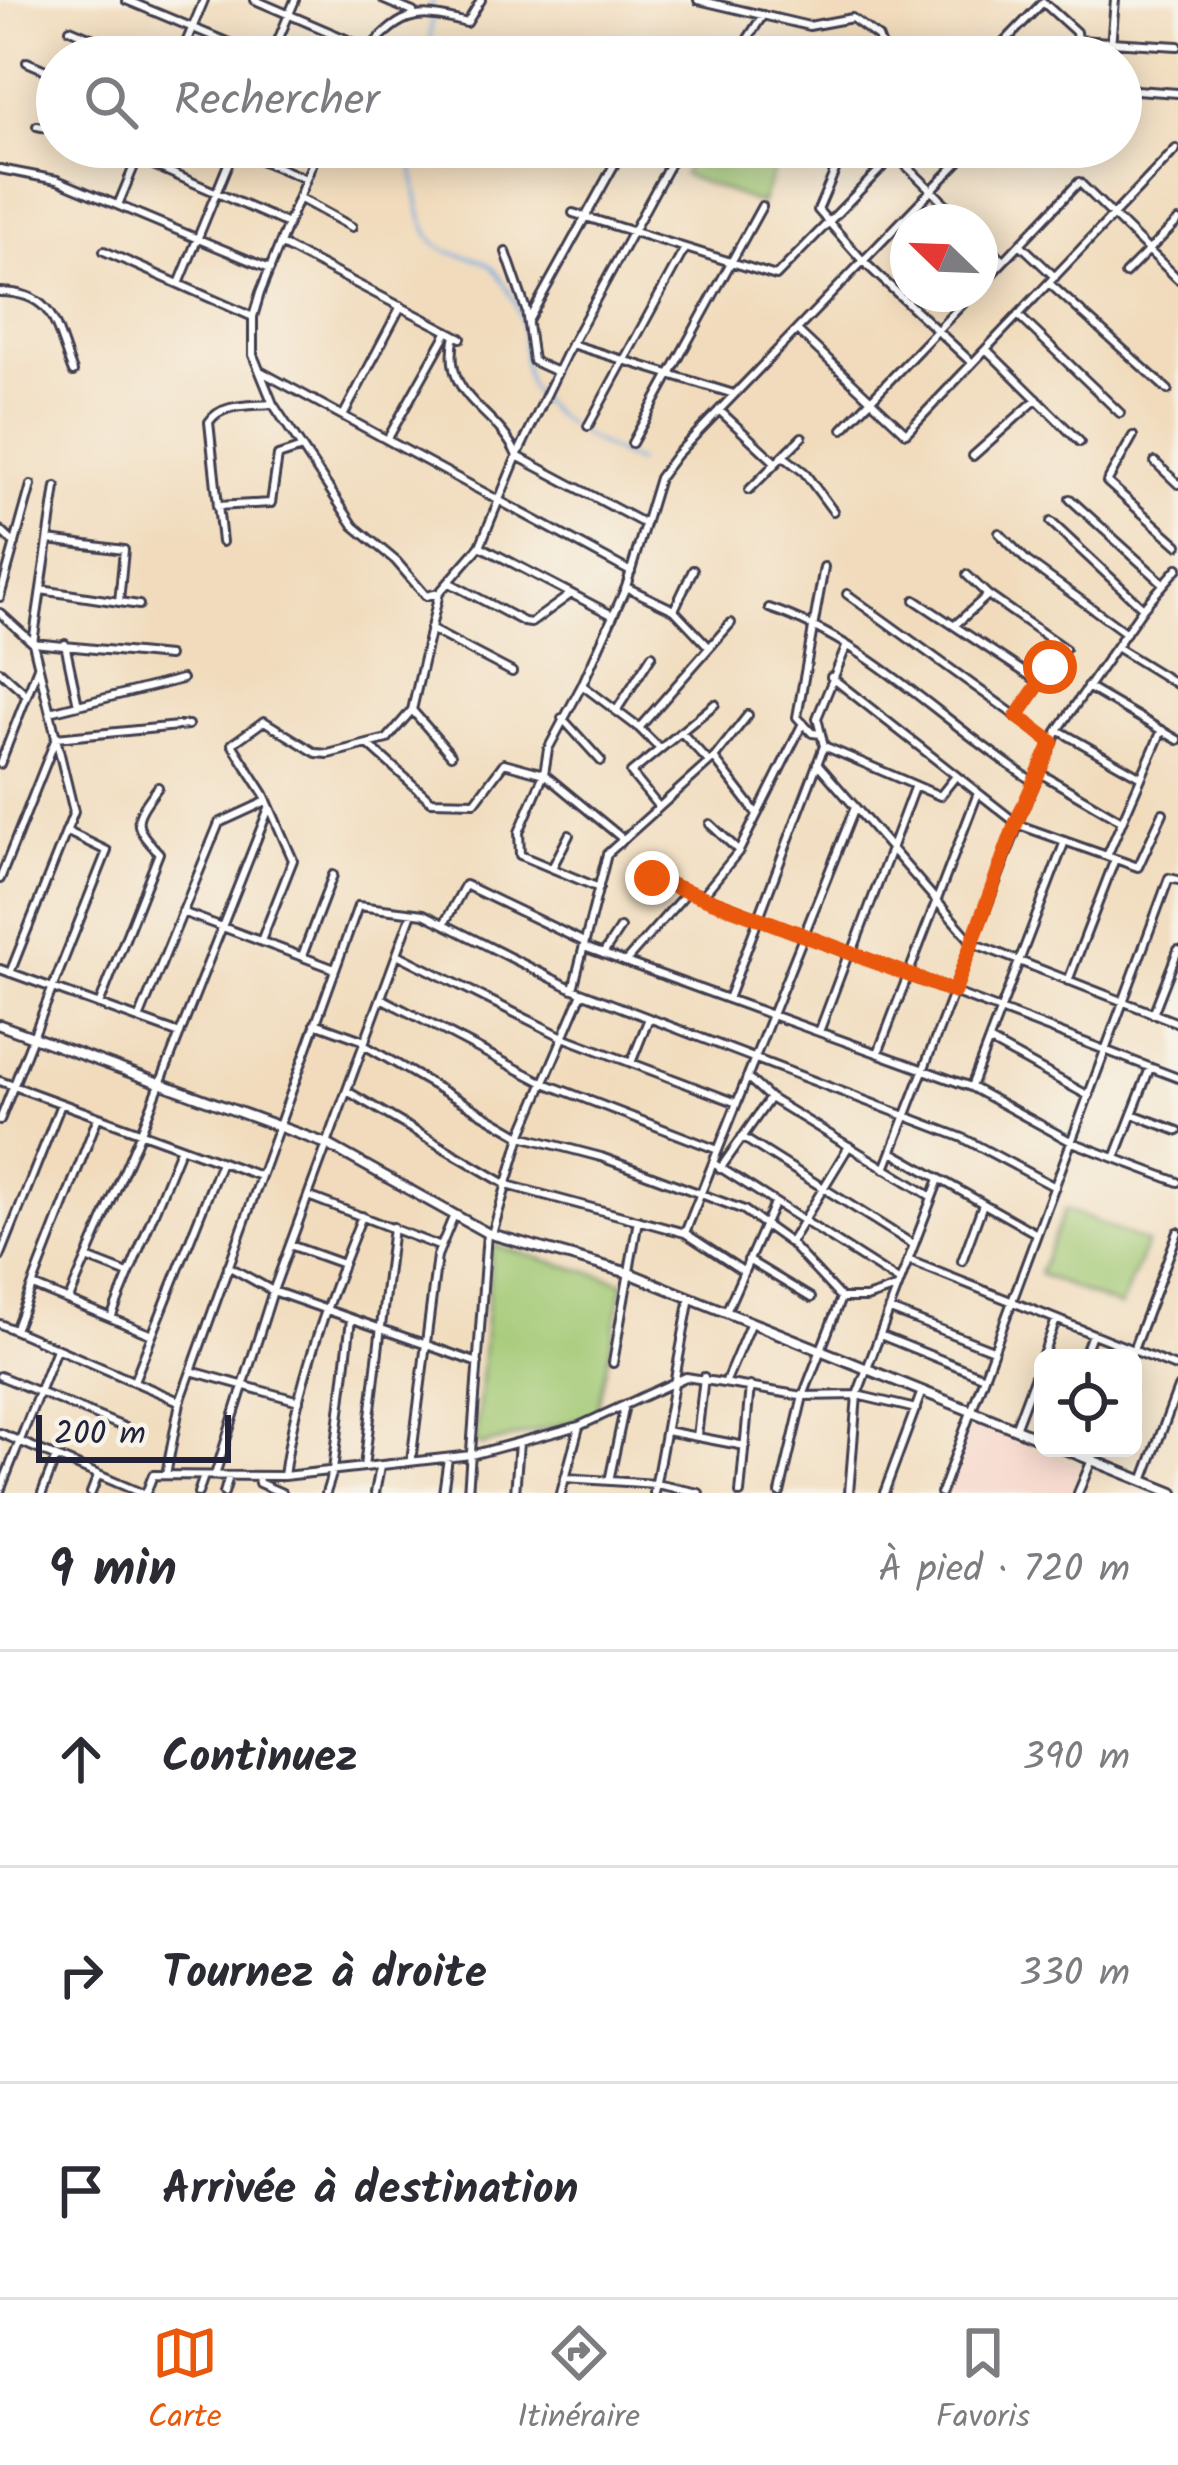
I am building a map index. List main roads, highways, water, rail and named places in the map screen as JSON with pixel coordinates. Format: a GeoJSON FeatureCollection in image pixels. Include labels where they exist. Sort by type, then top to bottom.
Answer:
{"type":"FeatureCollection","features":[{"type":"Feature","properties":{"kind":"waterway"},"geometry":{"type":"LineString","coordinates":[[431,36],[432,0]]}},
{"type":"Feature","properties":{"kind":"waterway"},"geometry":{"type":"LineString","coordinates":[[415,168],[422,217],[434,242],[487,264],[514,301],[523,333],[526,373],[535,393],[575,429],[637,462]]}}]}
